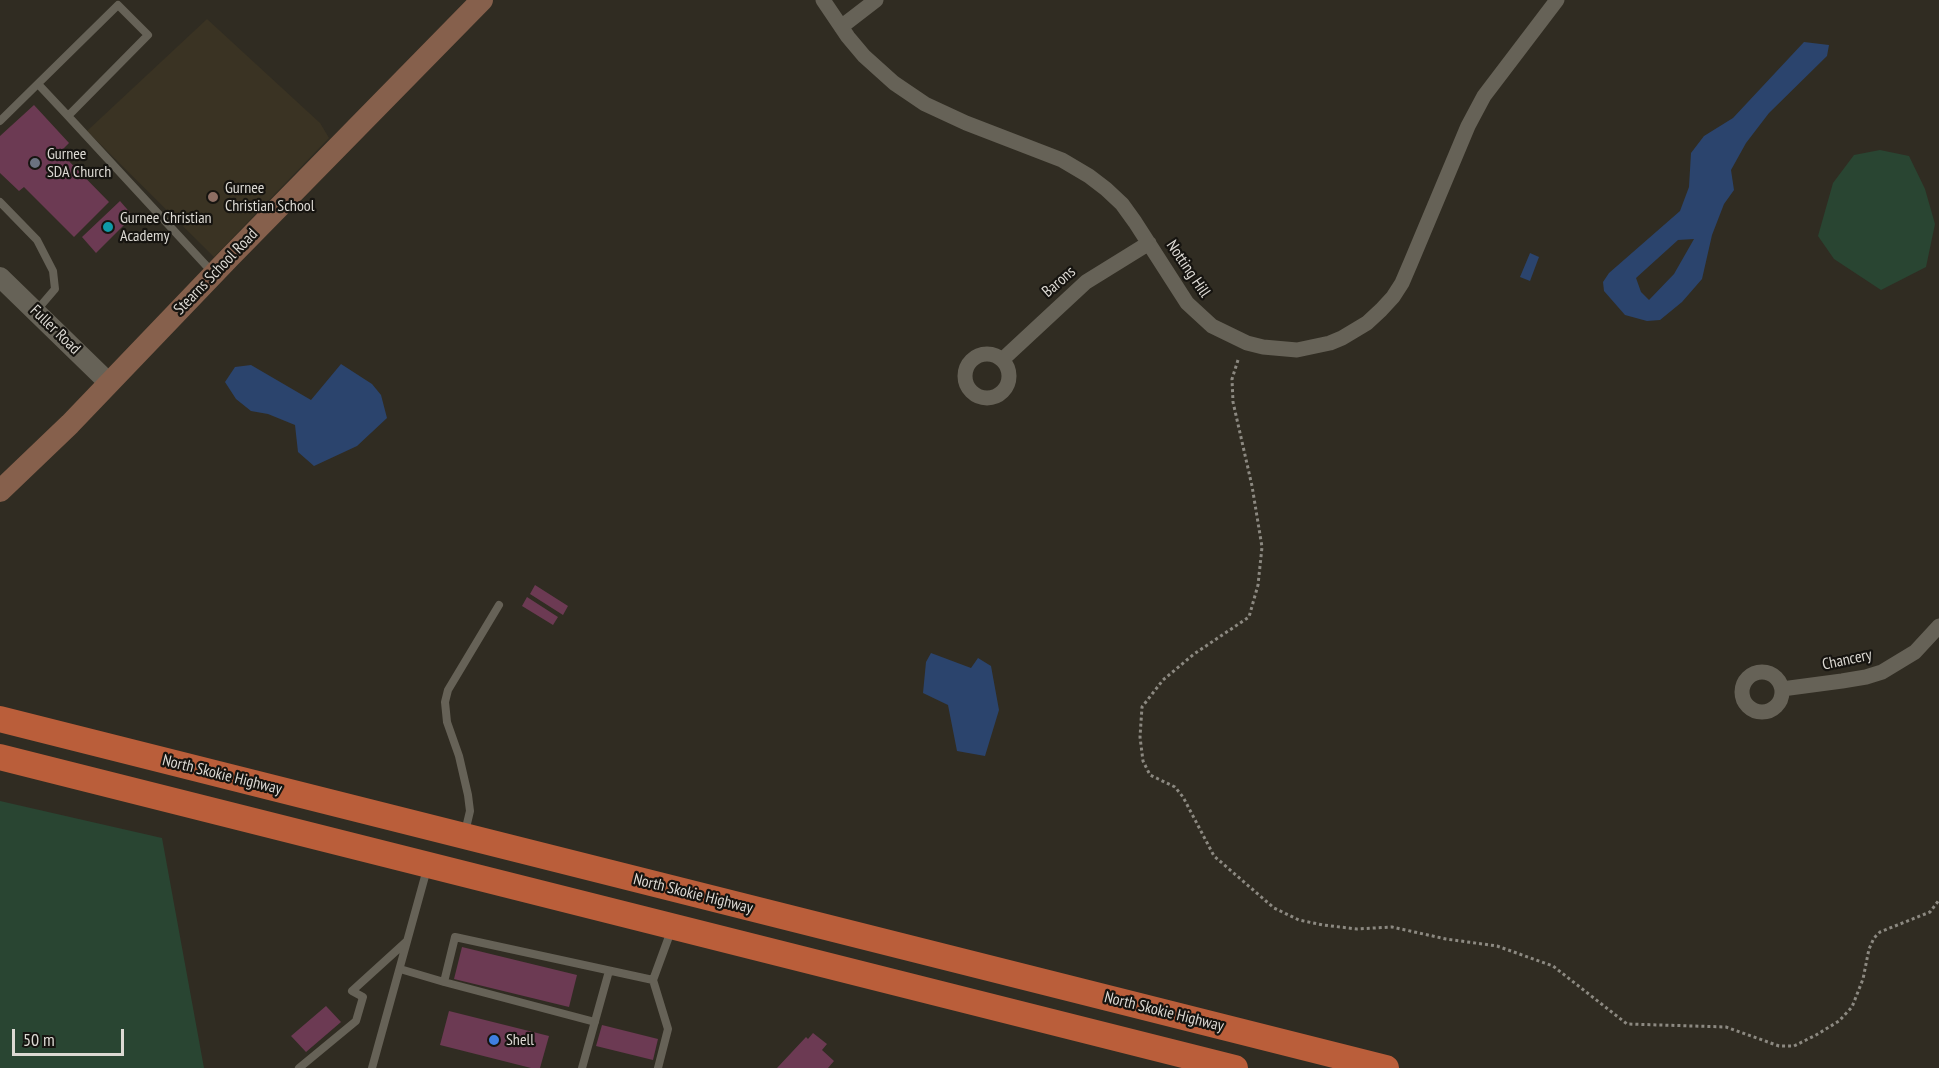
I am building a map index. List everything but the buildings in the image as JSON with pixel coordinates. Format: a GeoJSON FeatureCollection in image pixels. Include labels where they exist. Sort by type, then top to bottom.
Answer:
{"type":"FeatureCollection","features":[{"type":"Feature","properties":{"kind":"highway","name":"North Skokie Highway"},"geometry":{"type":"LineString","coordinates":[[0,719],[1386,1068]]}},
{"type":"Feature","properties":{"kind":"highway"},"geometry":{"type":"LineString","coordinates":[[0,757],[1235,1068]]}},
{"type":"Feature","properties":{"kind":"main road","name":"Stearns School Road"},"geometry":{"type":"LineString","coordinates":[[0,491],[70,424],[482,0]]}},
{"type":"Feature","properties":{"kind":"street","name":"Notting Hill"},"geometry":{"type":"LineString","coordinates":[[823,0],[864,56],[881,72],[925,104],[966,123],[1062,160],[1089,176],[1122,204],[1187,303],[1212,326],[1246,343],[1297,350],[1330,343],[1367,323],[1382,310],[1402,283],[1468,126],[1484,96],[1557,0]]}},
{"type":"Feature","properties":{"kind":"street"},"geometry":{"type":"LineString","coordinates":[[841,27],[876,0]]}},
{"type":"Feature","properties":{"kind":"street","name":"Barons"},"geometry":{"type":"LineString","coordinates":[[1002,360],[1086,282],[1149,243]]}},
{"type":"Feature","properties":{"kind":"street","name":"Fuller Road"},"geometry":{"type":"LineString","coordinates":[[0,277],[109,383]]}},
{"type":"Feature","properties":{"kind":"street","name":"Chancery"},"geometry":{"type":"LineString","coordinates":[[1782,689],[1866,677],[1882,672],[1915,652],[1939,626]]}},
{"type":"Feature","properties":{"kind":"lane"},"geometry":{"type":"LineString","coordinates":[[0,121],[118,5],[147,35],[68,116]]}},
{"type":"Feature","properties":{"kind":"lane"},"geometry":{"type":"LineString","coordinates":[[38,84],[214,274]]}},
{"type":"Feature","properties":{"kind":"lane"},"geometry":{"type":"LineString","coordinates":[[0,202],[37,240],[53,271],[54,289],[36,312]]}},
{"type":"Feature","properties":{"kind":"lane"},"geometry":{"type":"LineString","coordinates":[[464,836],[470,811],[468,795],[459,756],[447,722],[446,702],[448,690],[500,605]]}},
{"type":"Feature","properties":{"kind":"lane"},"geometry":{"type":"LineString","coordinates":[[372,1068],[429,865]]}},
{"type":"Feature","properties":{"kind":"lane"},"geometry":{"type":"LineString","coordinates":[[658,1068],[668,1029],[653,980],[672,926]]}},
{"type":"Feature","properties":{"kind":"lane"},"geometry":{"type":"LineString","coordinates":[[444,982],[455,937],[653,980]]}},
{"type":"Feature","properties":{"kind":"lane"},"geometry":{"type":"LineString","coordinates":[[299,1068],[356,1021],[363,998],[352,991],[408,940]]}},
{"type":"Feature","properties":{"kind":"lane"},"geometry":{"type":"LineString","coordinates":[[400,969],[595,1022]]}},
{"type":"Feature","properties":{"kind":"lane"},"geometry":{"type":"LineString","coordinates":[[582,1068],[609,971]]}},
{"type":"Feature","properties":{"kind":"path"},"geometry":{"type":"LineString","coordinates":[[1238,360],[1232,379],[1233,402],[1252,486],[1262,547],[1258,585],[1249,617],[1194,654],[1163,680],[1142,707],[1140,737],[1143,761],[1150,775],[1174,787],[1184,797],[1214,856],[1274,908],[1299,920],[1323,925],[1357,929],[1392,927],[1446,939],[1497,946],[1553,966],[1627,1024],[1726,1027],[1779,1046],[1794,1046],[1839,1021],[1852,1007],[1863,979],[1869,949],[1874,938],[1880,932],[1930,912],[1939,900]]}},
{"type":"Feature","properties":{"kind":"shaded area","name":"Gurnee Christian School"},"geometry":{"type":"Polygon","coordinates":[[[207,19],[320,123],[329,138],[214,257],[87,131],[207,19]]]}},
{"type":"Feature","properties":{"kind":"green space"},"geometry":{"type":"Polygon","coordinates":[[[1880,150],[1909,156],[1925,189],[1935,224],[1926,267],[1881,290],[1834,259],[1818,236],[1833,183],[1854,155],[1880,150]]]}},
{"type":"Feature","properties":{"kind":"green space"},"geometry":{"type":"Polygon","coordinates":[[[0,801],[162,838],[204,1068],[0,1068],[0,801]]]}},
{"type":"Feature","properties":{"kind":"water"},"geometry":{"type":"Polygon","coordinates":[[[1804,42],[1829,45],[1827,56],[1769,113],[1746,143],[1731,170],[1734,190],[1724,204],[1712,235],[1702,279],[1682,302],[1660,320],[1647,321],[1625,315],[1604,291],[1603,282],[1609,273],[1680,211],[1689,187],[1691,153],[1704,136],[1733,118],[1804,42]],[[1694,239],[1678,240],[1636,278],[1641,292],[1649,300],[1674,274],[1694,239]]]}},
{"type":"Feature","properties":{"kind":"water"},"geometry":{"type":"Polygon","coordinates":[[[1530,253],[1539,257],[1530,281],[1520,277],[1530,253]]]}},
{"type":"Feature","properties":{"kind":"water"},"geometry":{"type":"Polygon","coordinates":[[[341,364],[372,384],[381,395],[387,418],[357,446],[314,466],[298,452],[295,425],[268,414],[251,411],[236,399],[225,382],[235,367],[251,365],[311,400],[341,364]]]}},
{"type":"Feature","properties":{"kind":"water"},"geometry":{"type":"Polygon","coordinates":[[[931,653],[971,668],[978,658],[991,666],[999,710],[985,756],[957,751],[948,705],[923,693],[926,662],[931,653]]]}},
{"type":"Feature","properties":{"kind":"place","name":"Gurnee SDA Church"},"geometry":{"type":"Point","coordinates":[35,163]}},
{"type":"Feature","properties":{"kind":"place","name":"Gurnee Christian School"},"geometry":{"type":"Point","coordinates":[213,197]}},
{"type":"Feature","properties":{"kind":"place","name":"Gurnee Christian Academy"},"geometry":{"type":"Point","coordinates":[108,227]}},
{"type":"Feature","properties":{"kind":"place","name":"Shell"},"geometry":{"type":"Point","coordinates":[494,1040]}}]}
